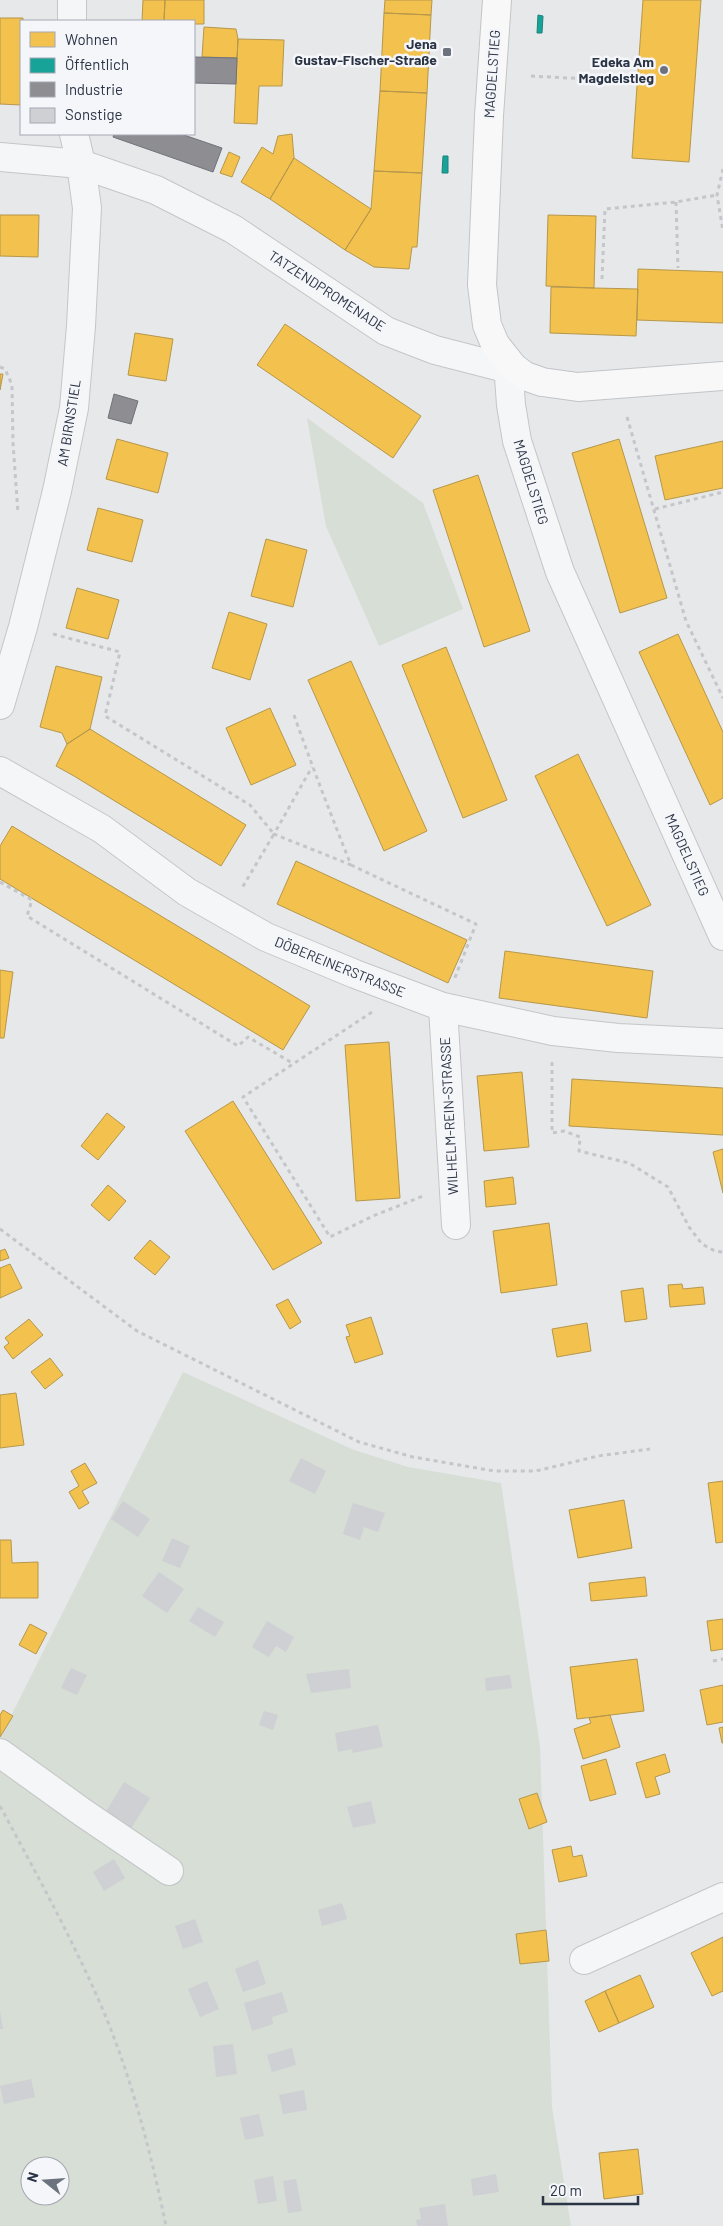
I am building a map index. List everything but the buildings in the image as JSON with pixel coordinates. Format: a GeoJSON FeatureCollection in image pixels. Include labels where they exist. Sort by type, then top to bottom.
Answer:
{"type":"FeatureCollection","features":[{"type":"Feature","properties":{"kind":"main road","name":"MAGDELSTIEG"},"geometry":{"type":"LineString","coordinates":[[497,0],[489,116],[482,285],[487,325],[499,351],[513,367]]}},
{"type":"Feature","properties":{"kind":"main road","name":"TATZENDPROMENADE"},"geometry":{"type":"LineString","coordinates":[[513,367],[525,376],[542,382],[578,387],[723,376]]}},
{"type":"Feature","properties":{"kind":"street"},"geometry":{"type":"LineString","coordinates":[[72,0],[72,20]]}},
{"type":"Feature","properties":{"kind":"street","name":"AM BIRNSTIEL"},"geometry":{"type":"LineString","coordinates":[[0,705],[23,627],[57,491],[74,408],[81,326],[87,208],[81,164],[74,135]]}},
{"type":"Feature","properties":{"kind":"street","name":"TATZENDPROMENADE"},"geometry":{"type":"LineString","coordinates":[[0,157],[81,164],[156,190],[233,229],[386,330],[435,350],[505,368],[513,367]]}},
{"type":"Feature","properties":{"kind":"street","name":"MAGDELSTIEG"},"geometry":{"type":"LineString","coordinates":[[513,367],[509,377],[510,396],[517,441],[560,572],[723,936]]}},
{"type":"Feature","properties":{"kind":"street","name":"DÖBEREINERSTRASSE"},"geometry":{"type":"LineString","coordinates":[[0,771],[102,829],[187,892],[266,937],[355,974],[443,1006],[553,1031],[618,1038],[723,1043]]}},
{"type":"Feature","properties":{"kind":"street","name":"WILHELM-REIN-STRASSE"},"geometry":{"type":"LineString","coordinates":[[443,1006],[452,1184],[456,1225]]}},
{"type":"Feature","properties":{"kind":"street"},"geometry":{"type":"LineString","coordinates":[[0,1753],[169,1871]]}},
{"type":"Feature","properties":{"kind":"street"},"geometry":{"type":"LineString","coordinates":[[584,1960],[723,1897]]}},
{"type":"Feature","properties":{"kind":"path"},"geometry":{"type":"LineString","coordinates":[[531,76],[588,80]]}},
{"type":"Feature","properties":{"kind":"path"},"geometry":{"type":"LineString","coordinates":[[723,169],[717,195],[723,230]]}},
{"type":"Feature","properties":{"kind":"path"},"geometry":{"type":"LineString","coordinates":[[602,279],[605,209],[676,202],[717,195]]}},
{"type":"Feature","properties":{"kind":"path"},"geometry":{"type":"LineString","coordinates":[[676,202],[678,268]]}},
{"type":"Feature","properties":{"kind":"path"},"geometry":{"type":"LineString","coordinates":[[0,367],[5,369],[12,385],[13,443],[18,516]]}},
{"type":"Feature","properties":{"kind":"path"},"geometry":{"type":"LineString","coordinates":[[627,417],[686,621],[723,698]]}},
{"type":"Feature","properties":{"kind":"path"},"geometry":{"type":"LineString","coordinates":[[655,509],[723,492]]}},
{"type":"Feature","properties":{"kind":"path"},"geometry":{"type":"LineString","coordinates":[[23,627],[120,652],[105,716],[250,805],[274,834],[351,864],[476,924],[443,1006]]}},
{"type":"Feature","properties":{"kind":"path"},"geometry":{"type":"LineString","coordinates":[[294,715],[312,767],[351,864]]}},
{"type":"Feature","properties":{"kind":"path"},"geometry":{"type":"LineString","coordinates":[[248,877],[312,767]]}},
{"type":"Feature","properties":{"kind":"path"},"geometry":{"type":"LineString","coordinates":[[0,882],[32,900],[27,916],[238,1046],[248,1037],[295,1064]]}},
{"type":"Feature","properties":{"kind":"path"},"geometry":{"type":"LineString","coordinates":[[372,1012],[243,1097],[330,1236],[373,1216],[452,1184]]}},
{"type":"Feature","properties":{"kind":"path"},"geometry":{"type":"LineString","coordinates":[[552,1061],[552,1133],[564,1131],[580,1137],[579,1151],[629,1163],[668,1187],[690,1227],[702,1244],[715,1251],[723,1252]]}},
{"type":"Feature","properties":{"kind":"path"},"geometry":{"type":"LineString","coordinates":[[0,1229],[137,1331],[359,1442],[413,1457],[494,1471],[536,1472],[598,1456],[650,1449]]}},
{"type":"Feature","properties":{"kind":"path"},"geometry":{"type":"LineString","coordinates":[[713,1660],[723,1659]]}},
{"type":"Feature","properties":{"kind":"path"},"geometry":{"type":"LineString","coordinates":[[0,1806],[55,1907],[103,2011],[131,2087],[157,2184],[166,2226]]}},
{"type":"Feature","properties":{"kind":"shaded area"},"geometry":{"type":"Polygon","coordinates":[[[307,418],[423,503],[463,609],[379,646],[326,526],[307,418]]]}},
{"type":"Feature","properties":{"kind":"shaded area"},"geometry":{"type":"Polygon","coordinates":[[[183,1372],[354,1450],[408,1467],[501,1483],[540,1747],[552,2107],[571,2226],[0,2226],[0,1738],[183,1372]]]}},
{"type":"Feature","properties":{"kind":"place","name":"Jena Gustav-Fischer-Straße"},"geometry":{"type":"Point","coordinates":[447,52]}},
{"type":"Feature","properties":{"kind":"place","name":"Edeka Am Magdelstieg"},"geometry":{"type":"Point","coordinates":[664,70]}}]}
